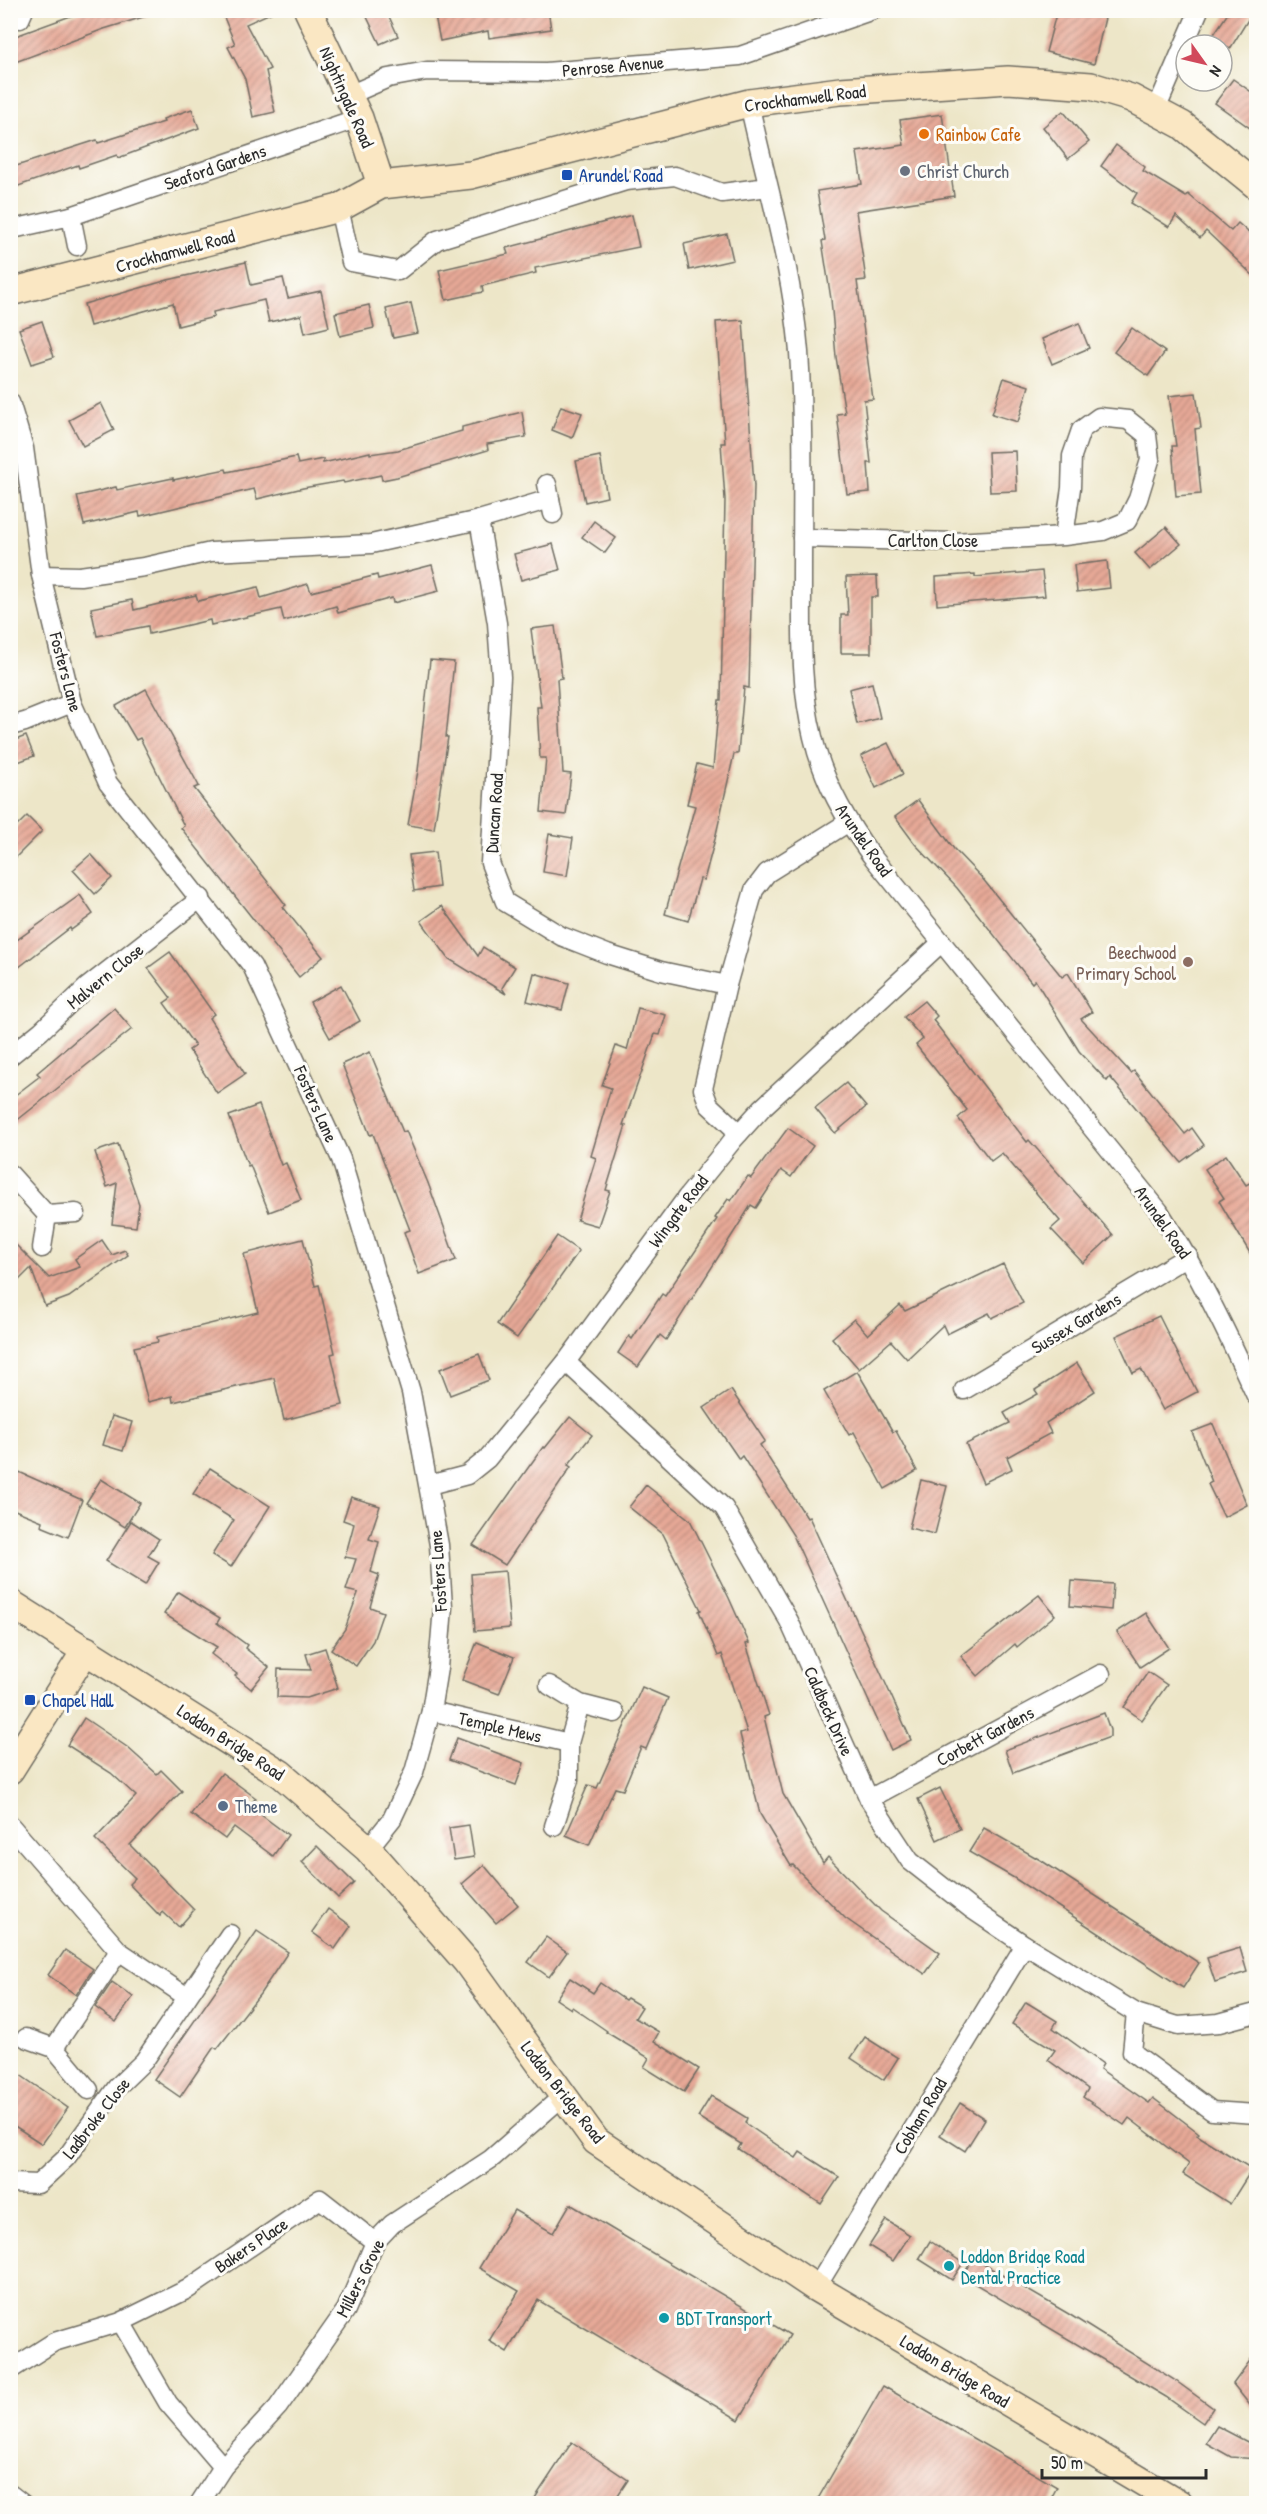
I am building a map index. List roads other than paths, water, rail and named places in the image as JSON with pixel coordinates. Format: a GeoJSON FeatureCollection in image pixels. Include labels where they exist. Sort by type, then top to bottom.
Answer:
{"type":"FeatureCollection","features":[{"type":"Feature","properties":{"kind":"street","name":"Nightingale Road"},"geometry":{"type":"LineString","coordinates":[[308,10],[354,106],[381,185]]}},
{"type":"Feature","properties":{"kind":"street","name":"Penrose Avenue"},"geometry":{"type":"LineString","coordinates":[[354,106],[388,78],[427,71],[546,72],[740,56],[873,10]]}},
{"type":"Feature","properties":{"kind":"street"},"geometry":{"type":"LineString","coordinates":[[1156,110],[1199,10]]}},
{"type":"Feature","properties":{"kind":"street","name":"Crockhamwell Road"},"geometry":{"type":"LineString","coordinates":[[10,292],[339,208],[381,185],[471,175],[749,103],[840,91],[1008,80],[1091,86],[1131,98],[1182,125],[1257,185]]}},
{"type":"Feature","properties":{"kind":"street","name":"Arundel Road"},"geometry":{"type":"LineString","coordinates":[[749,103],[781,238],[796,317],[799,356],[803,682],[813,738],[832,792],[847,823],[1159,1211],[1188,1256],[1218,1311],[1257,1396]]}},
{"type":"Feature","properties":{"kind":"street","name":"Seaford Gardens"},"geometry":{"type":"LineString","coordinates":[[16,228],[70,216],[354,106]]}},
{"type":"Feature","properties":{"kind":"street"},"geometry":{"type":"LineString","coordinates":[[339,208],[351,262],[398,271],[437,240],[626,181],[675,176],[722,193],[768,187]]}},
{"type":"Feature","properties":{"kind":"street"},"geometry":{"type":"LineString","coordinates":[[70,216],[77,246]]}},
{"type":"Feature","properties":{"kind":"street","name":"Fosters Lane"},"geometry":{"type":"LineString","coordinates":[[10,402],[24,448],[41,575],[72,703],[108,783],[201,898],[252,966],[341,1159],[411,1392],[439,1545],[443,1607],[438,1668],[431,1711],[414,1772],[388,1826],[368,1849]]}},
{"type":"Feature","properties":{"kind":"street","name":"Carlton Close"},"geometry":{"type":"LineString","coordinates":[[802,538],[954,542],[1064,536],[1103,531],[1127,521],[1138,500],[1150,460],[1147,435],[1128,420],[1100,417],[1081,430],[1071,456],[1071,488],[1064,536]]}},
{"type":"Feature","properties":{"kind":"street"},"geometry":{"type":"LineString","coordinates":[[41,575],[80,576],[144,567],[211,552],[371,544],[479,520],[550,499]]}},
{"type":"Feature","properties":{"kind":"street","name":"Duncan Road"},"geometry":{"type":"LineString","coordinates":[[479,520],[497,622],[501,677],[490,863],[505,902],[561,936],[607,954],[661,971],[727,985]]}},
{"type":"Feature","properties":{"kind":"street"},"geometry":{"type":"LineString","coordinates":[[10,726],[25,723],[72,703]]}},
{"type":"Feature","properties":{"kind":"street"},"geometry":{"type":"LineString","coordinates":[[739,1133],[708,1105],[703,1089],[727,985],[754,890],[767,873],[847,823]]}},
{"type":"Feature","properties":{"kind":"street","name":"Malvern Close"},"geometry":{"type":"LineString","coordinates":[[10,1056],[41,1031],[87,987],[201,898]]}},
{"type":"Feature","properties":{"kind":"street","name":"Wingate Road"},"geometry":{"type":"LineString","coordinates":[[429,1485],[467,1476],[487,1459],[566,1362],[687,1197],[739,1133],[762,1108],[942,942]]}},
{"type":"Feature","properties":{"kind":"street"},"geometry":{"type":"LineString","coordinates":[[10,1174],[47,1215]]}},
{"type":"Feature","properties":{"kind":"street"},"geometry":{"type":"LineString","coordinates":[[47,1215],[76,1213]]}},
{"type":"Feature","properties":{"kind":"street"},"geometry":{"type":"LineString","coordinates":[[42,1248],[47,1215]]}},
{"type":"Feature","properties":{"kind":"street","name":"Sussex Gardens"},"geometry":{"type":"LineString","coordinates":[[964,1390],[1188,1256]]}},
{"type":"Feature","properties":{"kind":"street","name":"Caldbeck Drive"},"geometry":{"type":"LineString","coordinates":[[566,1362],[724,1508],[789,1621],[869,1799],[910,1861],[970,1908],[1025,1945],[1136,2013],[1179,2026],[1219,2023],[1257,2013]]}},
{"type":"Feature","properties":{"kind":"street","name":"Loddon Bridge Road"},"geometry":{"type":"LineString","coordinates":[[10,1603],[281,1774],[368,1849],[466,1960],[596,2141],[816,2288],[1180,2504]]}},
{"type":"Feature","properties":{"kind":"street"},"geometry":{"type":"LineString","coordinates":[[10,1770],[86,1650]]}},
{"type":"Feature","properties":{"kind":"street","name":"Corbett Gardens"},"geometry":{"type":"LineString","coordinates":[[869,1799],[1101,1674]]}},
{"type":"Feature","properties":{"kind":"street"},"geometry":{"type":"LineString","coordinates":[[549,1685],[580,1704],[615,1713]]}},
{"type":"Feature","properties":{"kind":"street"},"geometry":{"type":"LineString","coordinates":[[554,1826],[568,1780],[569,1743],[580,1704]]}},
{"type":"Feature","properties":{"kind":"street","name":"Temple Mews"},"geometry":{"type":"LineString","coordinates":[[431,1711],[569,1743]]}},
{"type":"Feature","properties":{"kind":"street"},"geometry":{"type":"LineString","coordinates":[[10,1826],[119,1952],[187,1997]]}},
{"type":"Feature","properties":{"kind":"street","name":"Ladbroke Close"},"geometry":{"type":"LineString","coordinates":[[10,2183],[38,2184],[66,2158],[117,2087],[144,2061],[230,1934]]}},
{"type":"Feature","properties":{"kind":"street","name":"Cobham Road"},"geometry":{"type":"LineString","coordinates":[[816,2288],[1025,1945]]}},
{"type":"Feature","properties":{"kind":"street"},"geometry":{"type":"LineString","coordinates":[[54,2049],[119,1952]]}},
{"type":"Feature","properties":{"kind":"street"},"geometry":{"type":"LineString","coordinates":[[1136,2013],[1132,2052],[1212,2111],[1257,2114]]}},
{"type":"Feature","properties":{"kind":"street","name":"Ladbroke Close"},"geometry":{"type":"LineString","coordinates":[[26,2038],[54,2049],[89,2090]]}},
{"type":"Feature","properties":{"kind":"street","name":"Millers Grove"},"geometry":{"type":"LineString","coordinates":[[199,2503],[223,2467],[278,2407],[346,2310],[375,2242],[392,2224],[491,2159],[562,2096]]}},
{"type":"Feature","properties":{"kind":"street","name":"Bakers Place"},"geometry":{"type":"LineString","coordinates":[[10,2370],[54,2342],[121,2322],[188,2289],[320,2199],[375,2242]]}},
{"type":"Feature","properties":{"kind":"street"},"geometry":{"type":"LineString","coordinates":[[121,2322],[168,2403],[223,2467]]}},
{"type":"Feature","properties":{"kind":"street"},"geometry":{"type":"LineString","coordinates":[[10,2494],[23,2504]]}},
{"type":"Feature","properties":{"kind":"place","name":"Rainbow Cafe"},"geometry":{"type":"Point","coordinates":[924,134]}},
{"type":"Feature","properties":{"kind":"place","name":"Christ Church"},"geometry":{"type":"Point","coordinates":[905,171]}},
{"type":"Feature","properties":{"kind":"place","name":"Arundel Road"},"geometry":{"type":"Point","coordinates":[567,175]}},
{"type":"Feature","properties":{"kind":"place","name":"Beechwood Primary School"},"geometry":{"type":"Point","coordinates":[1188,962]}},
{"type":"Feature","properties":{"kind":"place","name":"Chapel Hall"},"geometry":{"type":"Point","coordinates":[30,1700]}},
{"type":"Feature","properties":{"kind":"place","name":"Theme"},"geometry":{"type":"Point","coordinates":[223,1806]}},
{"type":"Feature","properties":{"kind":"place","name":"Loddon Bridge Road Dental Practice"},"geometry":{"type":"Point","coordinates":[949,2266]}},
{"type":"Feature","properties":{"kind":"place","name":"BDT Transport"},"geometry":{"type":"Point","coordinates":[664,2318]}}]}
